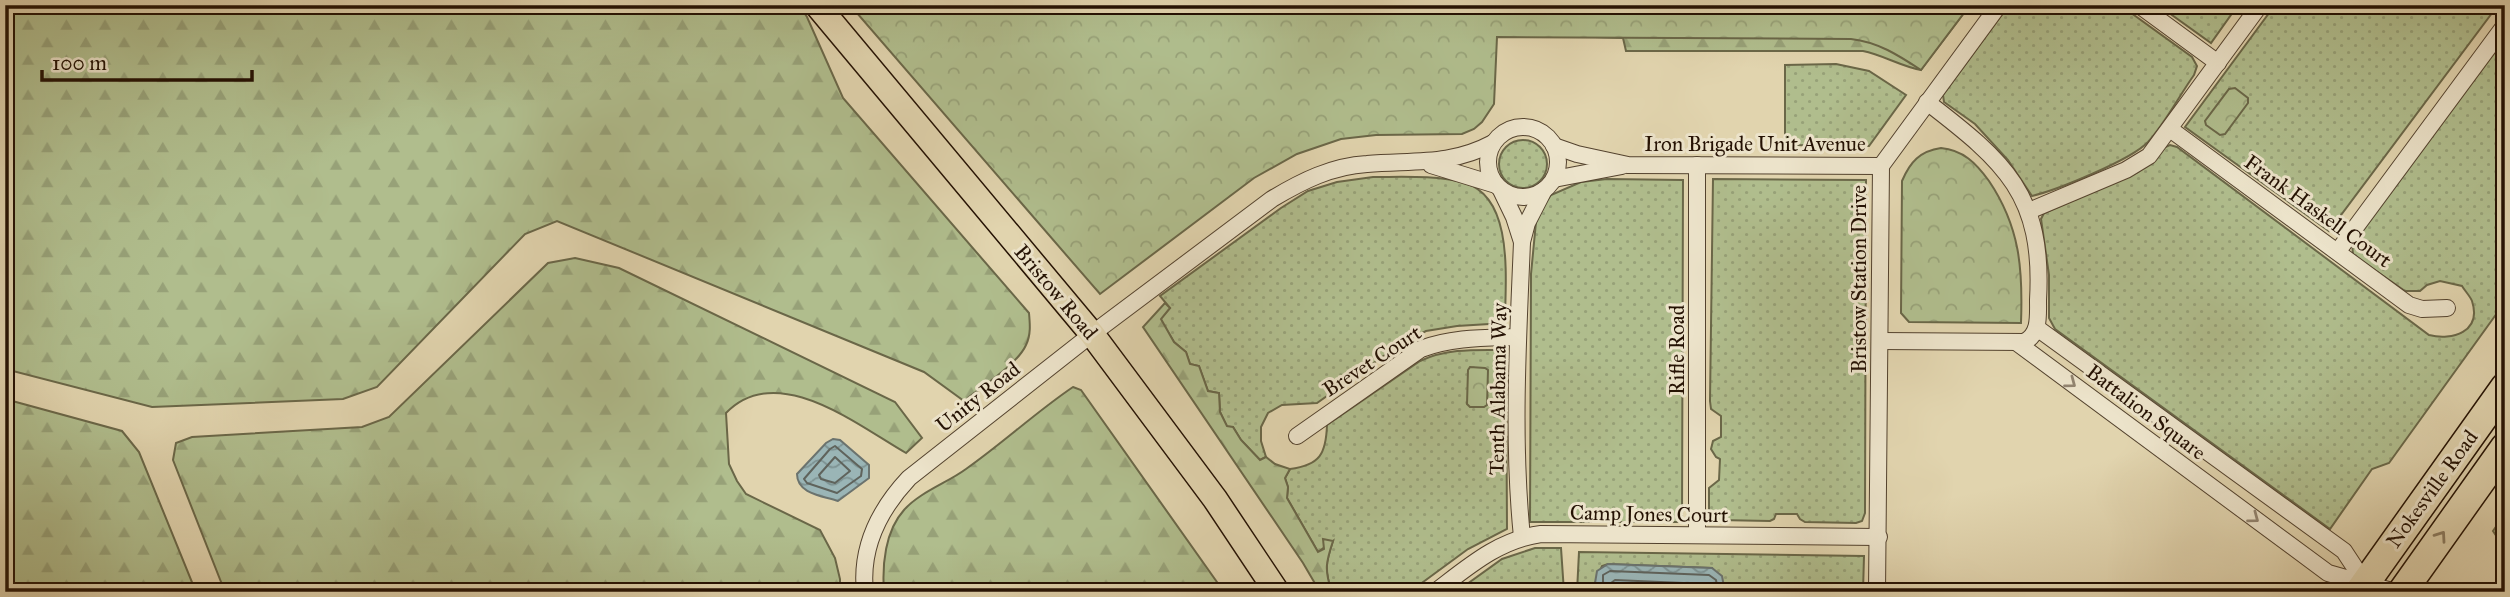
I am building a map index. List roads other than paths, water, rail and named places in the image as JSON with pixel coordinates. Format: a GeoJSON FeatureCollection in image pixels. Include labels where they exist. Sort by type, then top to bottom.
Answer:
{"type":"FeatureCollection","features":[{"type":"Feature","properties":{"kind":"highway","name":"Nokesville Road"},"geometry":{"type":"LineString","coordinates":[[2362,587],[2505,387]]}},
{"type":"Feature","properties":{"kind":"highway","name":"Nokesville Road"},"geometry":{"type":"LineString","coordinates":[[2402,592],[2505,447]]}},
{"type":"Feature","properties":{"kind":"main road","name":"Bristow Road"},"geometry":{"type":"LineString","coordinates":[[817,5],[1092,334],[1214,499],[1277,592]]}},
{"type":"Feature","properties":{"kind":"street","name":"Bristow Station Drive"},"geometry":{"type":"LineString","coordinates":[[1877,592],[1881,166],[1999,5]]}},
{"type":"Feature","properties":{"kind":"street"},"geometry":{"type":"LineString","coordinates":[[2139,5],[2218,63]]}},
{"type":"Feature","properties":{"kind":"street"},"geometry":{"type":"LineString","coordinates":[[2028,211],[2126,170],[2149,156],[2260,5]]}},
{"type":"Feature","properties":{"kind":"street"},"geometry":{"type":"LineString","coordinates":[[2338,251],[2505,25]]}},
{"type":"Feature","properties":{"kind":"street"},"geometry":{"type":"LineString","coordinates":[[1881,341],[2017,342],[2030,339],[2037,328],[2038,257],[2035,233],[2028,211],[2008,175],[1994,158],[1977,140],[1927,102]]}},
{"type":"Feature","properties":{"kind":"street"},"geometry":{"type":"LineString","coordinates":[[1092,334],[1272,199],[1298,183],[1329,171],[1366,164],[1425,163],[1462,156],[1477,152],[1493,143],[1503,133],[1525,127],[1543,133],[1554,146],[1558,157],[1558,168],[1549,185],[1526,197],[1515,197],[1474,176],[1425,163]]}},
{"type":"Feature","properties":{"kind":"street","name":"Frank Haskell Court"},"geometry":{"type":"LineString","coordinates":[[2170,130],[2409,305],[2422,309],[2447,308]]}},
{"type":"Feature","properties":{"kind":"street"},"geometry":{"type":"LineString","coordinates":[[1493,143],[1487,163],[1498,188]]}},
{"type":"Feature","properties":{"kind":"street","name":"Iron Brigade Unit Avenue"},"geometry":{"type":"LineString","coordinates":[[1554,146],[1628,165],[1881,166]]}},
{"type":"Feature","properties":{"kind":"street","name":"Iron Brigade Unit Avenue"},"geometry":{"type":"LineString","coordinates":[[1549,185],[1628,165]]}},
{"type":"Feature","properties":{"kind":"street","name":"Rifle Road"},"geometry":{"type":"LineString","coordinates":[[1697,165],[1697,536]]}},
{"type":"Feature","properties":{"kind":"street","name":"Tenth Alabama Way"},"geometry":{"type":"LineString","coordinates":[[1522,537],[1518,500],[1518,337],[1522,242],[1527,223],[1549,185]]}},
{"type":"Feature","properties":{"kind":"street","name":"Tenth Alabama Way"},"geometry":{"type":"LineString","coordinates":[[1498,188],[1514,218],[1522,242]]}},
{"type":"Feature","properties":{"kind":"street","name":"Battalion Square"},"geometry":{"type":"LineString","coordinates":[[2037,328],[2344,551],[2362,587]]}},
{"type":"Feature","properties":{"kind":"street","name":"Unity Road"},"geometry":{"type":"LineString","coordinates":[[866,592],[866,560],[871,537],[892,496],[909,478],[1092,334]]}},
{"type":"Feature","properties":{"kind":"street","name":"Brevet Court"},"geometry":{"type":"LineString","coordinates":[[1297,436],[1421,349],[1438,342],[1454,340],[1518,337]]}},
{"type":"Feature","properties":{"kind":"street","name":"Battalion Square"},"geometry":{"type":"LineString","coordinates":[[2017,342],[2328,573],[2362,587],[2395,592]]}},
{"type":"Feature","properties":{"kind":"street","name":"Camp Jones Court"},"geometry":{"type":"LineString","coordinates":[[1435,592],[1504,543],[1541,534],[1879,537]]}},
{"type":"Feature","properties":{"kind":"water"},"geometry":{"type":"Polygon","coordinates":[[[833,439],[840,440],[869,465],[869,478],[838,501],[806,490],[798,481],[797,474],[833,439]]]}},
{"type":"Feature","properties":{"kind":"water"},"geometry":{"type":"Polygon","coordinates":[[[1608,564],[1712,568],[1722,576],[1725,592],[1597,592],[1597,571],[1608,564]]]}}]}
